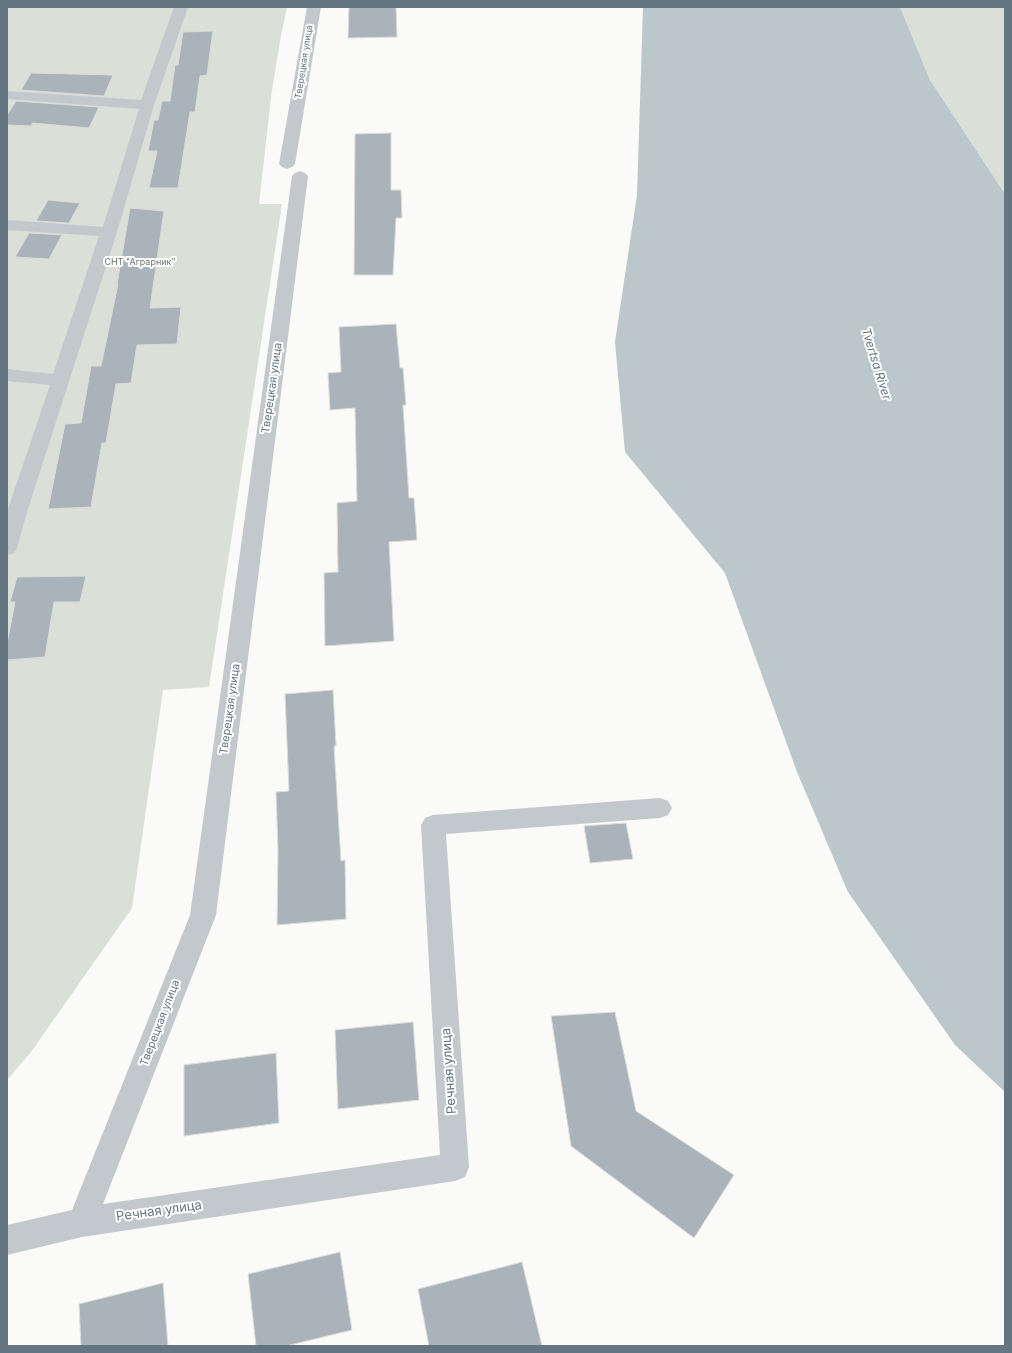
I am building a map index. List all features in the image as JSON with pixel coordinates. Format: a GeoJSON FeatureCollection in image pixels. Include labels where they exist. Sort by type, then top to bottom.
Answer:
{"type":"FeatureCollection","features":[{"type":"Feature","properties":{"kind":"street"},"geometry":{"type":"LineString","coordinates":[[7,548],[12,512],[60,380],[181,7]]}},
{"type":"Feature","properties":{"kind":"street","name":"Тверецкая улица"},"geometry":{"type":"LineString","coordinates":[[82,1222],[203,915],[314,7]]}},
{"type":"Feature","properties":{"kind":"street"},"geometry":{"type":"LineString","coordinates":[[7,95],[148,105]]}},
{"type":"Feature","properties":{"kind":"street"},"geometry":{"type":"LineString","coordinates":[[7,225],[109,232]]}},
{"type":"Feature","properties":{"kind":"street"},"geometry":{"type":"LineString","coordinates":[[7,375],[60,380]]}},
{"type":"Feature","properties":{"kind":"street","name":"Речная улица"},"geometry":{"type":"LineString","coordinates":[[82,1222],[455,1167],[433,825],[660,808]]}},
{"type":"Feature","properties":{"kind":"street"},"geometry":{"type":"LineString","coordinates":[[7,1240],[82,1222]]}},
{"type":"Feature","properties":{"kind":"green space","name":"СНТ \"Аграрник\""},"geometry":{"type":"Polygon","coordinates":[[[7,7],[287,7],[271,97],[259,204],[282,204],[209,687],[163,690],[132,908],[31,1052],[7,1080],[7,7]]]}},
{"type":"Feature","properties":{"kind":"green space"},"geometry":{"type":"Polygon","coordinates":[[[900,7],[1005,7],[1005,194],[930,80],[900,7]]]}},
{"type":"Feature","properties":{"kind":"water","name":"Tvertsa River"},"geometry":{"type":"Polygon","coordinates":[[[643,7],[900,7],[930,80],[1005,194],[1005,1092],[955,1045],[848,892],[797,772],[725,573],[625,452],[615,342],[637,195],[643,7]]]}},
{"type":"Feature","properties":{"kind":"building"},"geometry":{"type":"Polygon","coordinates":[[[349,7],[396,7],[397,37],[348,38],[349,7]]]}},
{"type":"Feature","properties":{"kind":"building"},"geometry":{"type":"Polygon","coordinates":[[[213,31],[207,75],[200,76],[195,112],[190,112],[178,188],[149,188],[157,151],[148,151],[154,120],[158,120],[162,101],[170,101],[175,65],[178,65],[183,32],[213,31]]]}},
{"type":"Feature","properties":{"kind":"building"},"geometry":{"type":"Polygon","coordinates":[[[31,73],[113,75],[104,96],[21,90],[31,73]]]}},
{"type":"Feature","properties":{"kind":"building"},"geometry":{"type":"Polygon","coordinates":[[[16,101],[99,107],[89,128],[33,123],[31,126],[7,125],[7,115],[16,101]]]}},
{"type":"Feature","properties":{"kind":"building"},"geometry":{"type":"Polygon","coordinates":[[[391,133],[391,190],[401,190],[402,218],[396,218],[393,275],[354,275],[355,134],[391,133]]]}},
{"type":"Feature","properties":{"kind":"building"},"geometry":{"type":"Polygon","coordinates":[[[48,200],[80,203],[69,223],[36,221],[48,200]]]}},
{"type":"Feature","properties":{"kind":"building"},"geometry":{"type":"Polygon","coordinates":[[[130,208],[164,211],[150,308],[181,307],[177,344],[137,345],[131,383],[116,384],[106,443],[102,443],[91,507],[48,509],[65,424],[81,423],[91,366],[101,366],[118,284],[130,208]]]}},
{"type":"Feature","properties":{"kind":"building"},"geometry":{"type":"Polygon","coordinates":[[[29,233],[62,235],[49,259],[15,257],[29,233]]]}},
{"type":"Feature","properties":{"kind":"building"},"geometry":{"type":"Polygon","coordinates":[[[396,324],[400,368],[403,368],[406,405],[403,405],[409,498],[414,498],[417,540],[389,542],[394,641],[325,646],[324,573],[338,572],[337,503],[357,501],[355,408],[330,410],[328,373],[341,372],[339,327],[396,324]]]}},
{"type":"Feature","properties":{"kind":"building"},"geometry":{"type":"Polygon","coordinates":[[[86,576],[80,602],[54,602],[45,657],[7,660],[7,644],[15,602],[10,602],[17,577],[86,576]]]}},
{"type":"Feature","properties":{"kind":"building"},"geometry":{"type":"Polygon","coordinates":[[[333,690],[336,746],[334,746],[341,861],[345,860],[346,919],[277,925],[278,850],[276,792],[289,791],[285,694],[333,690]]]}},
{"type":"Feature","properties":{"kind":"building"},"geometry":{"type":"Polygon","coordinates":[[[626,823],[633,859],[590,863],[584,826],[626,823]]]}},
{"type":"Feature","properties":{"kind":"building"},"geometry":{"type":"Polygon","coordinates":[[[615,1012],[636,1111],[734,1175],[694,1238],[571,1146],[551,1016],[615,1012]]]}},
{"type":"Feature","properties":{"kind":"building"},"geometry":{"type":"Polygon","coordinates":[[[413,1022],[419,1100],[338,1109],[335,1030],[413,1022]]]}},
{"type":"Feature","properties":{"kind":"building"},"geometry":{"type":"Polygon","coordinates":[[[276,1053],[279,1123],[184,1136],[184,1065],[276,1053]]]}},
{"type":"Feature","properties":{"kind":"building"},"geometry":{"type":"Polygon","coordinates":[[[340,1252],[352,1330],[286,1346],[256,1346],[248,1274],[340,1252]]]}},
{"type":"Feature","properties":{"kind":"building"},"geometry":{"type":"Polygon","coordinates":[[[522,1262],[542,1346],[429,1346],[418,1289],[522,1262]]]}},
{"type":"Feature","properties":{"kind":"building"},"geometry":{"type":"Polygon","coordinates":[[[163,1283],[168,1346],[81,1346],[79,1304],[163,1283]]]}}]}
